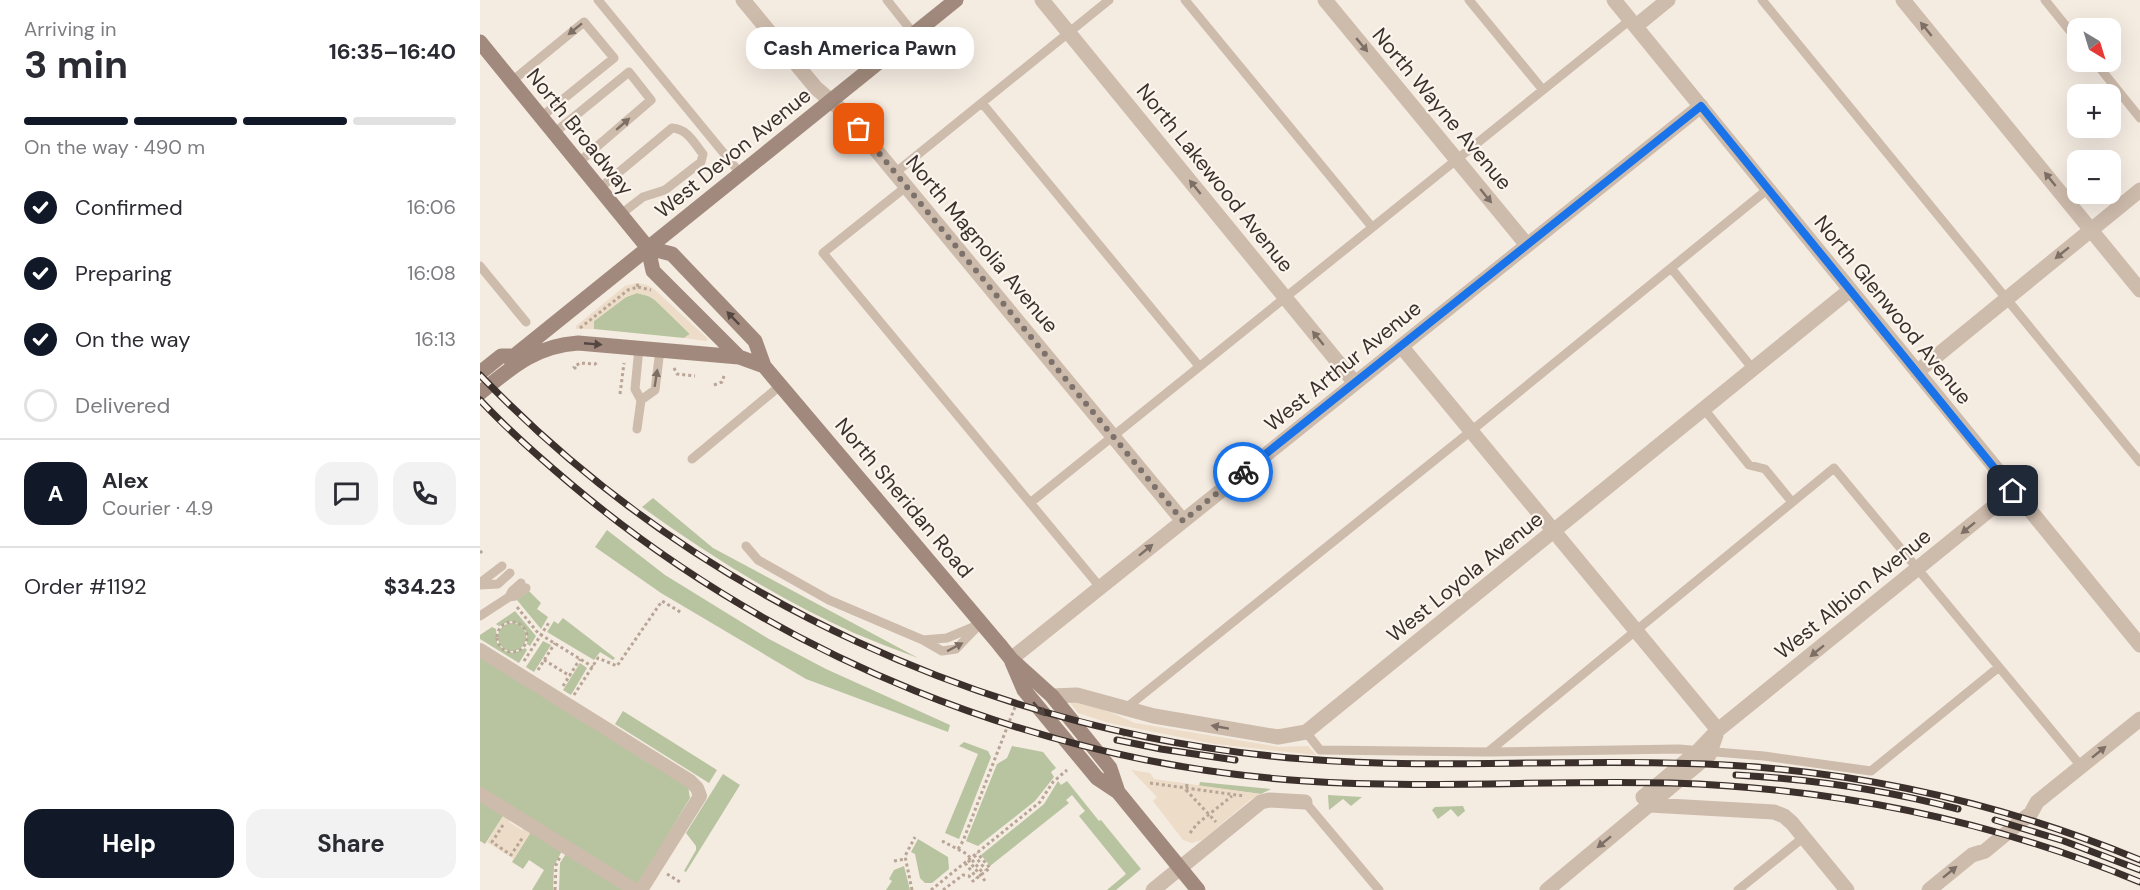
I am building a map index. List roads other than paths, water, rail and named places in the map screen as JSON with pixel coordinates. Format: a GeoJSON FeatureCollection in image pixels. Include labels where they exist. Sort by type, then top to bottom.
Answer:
{"type":"FeatureCollection","features":[{"type":"Feature","properties":{"kind":"main road","name":"West Devon Avenue"},"geometry":{"type":"LineString","coordinates":[[513,362],[648,248],[956,0]]}},
{"type":"Feature","properties":{"kind":"main road","name":"North Broadway"},"geometry":{"type":"LineString","coordinates":[[480,42],[648,248]]}},
{"type":"Feature","properties":{"kind":"main road","name":"North Sheridan Road"},"geometry":{"type":"LineString","coordinates":[[764,366],[739,357],[653,271],[648,248],[672,254],[755,341],[764,366],[1011,658],[1052,696],[1110,768],[1118,792]]}},
{"type":"Feature","properties":{"kind":"main road"},"geometry":{"type":"LineString","coordinates":[[480,393],[513,362],[563,344],[578,342],[739,357]]}},
{"type":"Feature","properties":{"kind":"main road"},"geometry":{"type":"LineString","coordinates":[[480,373],[501,356],[513,362]]}},
{"type":"Feature","properties":{"kind":"main road","name":"North Sheridan Road"},"geometry":{"type":"LineString","coordinates":[[1011,658],[1024,690],[1096,778],[1118,792],[1198,890]]}},
{"type":"Feature","properties":{"kind":"street","name":"North Magnolia Avenue"},"geometry":{"type":"LineString","coordinates":[[743,0],[816,88],[847,114],[1183,521]]}},
{"type":"Feature","properties":{"kind":"street","name":"North Lakewood Avenue"},"geometry":{"type":"LineString","coordinates":[[1042,0],[1355,383]]}},
{"type":"Feature","properties":{"kind":"street","name":"North Wayne Avenue"},"geometry":{"type":"LineString","coordinates":[[1325,0],[1527,245]]}},
{"type":"Feature","properties":{"kind":"street","name":"North Glenwood Avenue"},"geometry":{"type":"LineString","coordinates":[[1614,0],[2140,645]]}},
{"type":"Feature","properties":{"kind":"street"},"geometry":{"type":"LineString","coordinates":[[1633,23],[1668,0]]}},
{"type":"Feature","properties":{"kind":"street"},"geometry":{"type":"LineString","coordinates":[[1903,0],[2140,290]]}},
{"type":"Feature","properties":{"kind":"street","name":"West Arthur Avenue"},"geometry":{"type":"LineString","coordinates":[[1011,658],[1701,106]]}},
{"type":"Feature","properties":{"kind":"street"},"geometry":{"type":"LineString","coordinates":[[1917,372],[2140,190]]}},
{"type":"Feature","properties":{"kind":"street","name":"West Loyola Avenue"},"geometry":{"type":"LineString","coordinates":[[1052,696],[1077,695],[1154,716],[1278,737],[1306,732],[1850,290]]}},
{"type":"Feature","properties":{"kind":"street"},"geometry":{"type":"LineString","coordinates":[[1401,346],[1719,730]]}},
{"type":"Feature","properties":{"kind":"street","name":"West Albion Avenue"},"geometry":{"type":"LineString","coordinates":[[1546,890],[1650,805],[1643,797],[1704,751],[1719,730],[2013,491]]}},
{"type":"Feature","properties":{"kind":"street"},"geometry":{"type":"LineString","coordinates":[[480,650],[690,781],[697,788],[700,796],[641,890]]}},
{"type":"Feature","properties":{"kind":"street"},"geometry":{"type":"LineString","coordinates":[[1929,890],[1972,855],[1978,843],[2025,806],[2037,802],[2140,719]]}},
{"type":"Feature","properties":{"kind":"street"},"geometry":{"type":"LineString","coordinates":[[480,794],[635,890]]}},
{"type":"Feature","properties":{"kind":"street"},"geometry":{"type":"LineString","coordinates":[[1153,890],[1261,802],[1269,800],[1305,802]]}},
{"type":"Feature","properties":{"kind":"street"},"geometry":{"type":"LineString","coordinates":[[1650,805],[1774,813],[1784,816],[1848,890]]}},
{"type":"Feature","properties":{"kind":"lane"},"geometry":{"type":"LineString","coordinates":[[598,0],[740,173]]}},
{"type":"Feature","properties":{"kind":"lane"},"geometry":{"type":"LineString","coordinates":[[887,0],[914,34]]}},
{"type":"Feature","properties":{"kind":"lane"},"geometry":{"type":"LineString","coordinates":[[895,173],[1109,0]]}},
{"type":"Feature","properties":{"kind":"lane"},"geometry":{"type":"LineString","coordinates":[[1185,0],[1372,227]]}},
{"type":"Feature","properties":{"kind":"lane"},"geometry":{"type":"LineString","coordinates":[[1469,0],[1543,90]]}},
{"type":"Feature","properties":{"kind":"lane"},"geometry":{"type":"LineString","coordinates":[[1762,0],[2140,462]]}},
{"type":"Feature","properties":{"kind":"lane"},"geometry":{"type":"LineString","coordinates":[[2044,0],[2067,27]]}},
{"type":"Feature","properties":{"kind":"lane"},"geometry":{"type":"LineString","coordinates":[[512,81],[584,22],[614,58],[541,117]]}},
{"type":"Feature","properties":{"kind":"lane"},"geometry":{"type":"LineString","coordinates":[[1030,503],[1543,90],[1633,23]]}},
{"type":"Feature","properties":{"kind":"lane"},"geometry":{"type":"LineString","coordinates":[[554,133],[629,72],[651,100],[579,162]]}},
{"type":"Feature","properties":{"kind":"lane"},"geometry":{"type":"LineString","coordinates":[[2102,72],[2140,117]]}},
{"type":"Feature","properties":{"kind":"lane"},"geometry":{"type":"LineString","coordinates":[[982,103],[1199,366]]}},
{"type":"Feature","properties":{"kind":"lane"},"geometry":{"type":"LineString","coordinates":[[600,188],[672,128],[681,128],[703,154],[701,162],[665,190],[643,197],[621,214]]}},
{"type":"Feature","properties":{"kind":"lane"},"geometry":{"type":"LineString","coordinates":[[907,186],[823,253],[1100,587]]}},
{"type":"Feature","properties":{"kind":"lane"},"geometry":{"type":"LineString","coordinates":[[1126,708],[1768,189]]}},
{"type":"Feature","properties":{"kind":"lane"},"geometry":{"type":"LineString","coordinates":[[480,266],[526,322]]}},
{"type":"Feature","properties":{"kind":"lane"},"geometry":{"type":"LineString","coordinates":[[1671,268],[1753,369]]}},
{"type":"Feature","properties":{"kind":"lane"},"geometry":{"type":"LineString","coordinates":[[637,429],[641,400],[635,389],[639,348]]}},
{"type":"Feature","properties":{"kind":"lane"},"geometry":{"type":"LineString","coordinates":[[641,400],[655,390],[660,350]]}},
{"type":"Feature","properties":{"kind":"lane"},"geometry":{"type":"LineString","coordinates":[[692,459],[781,385]]}},
{"type":"Feature","properties":{"kind":"lane"},"geometry":{"type":"LineString","coordinates":[[1704,409],[1749,465],[1765,469],[1792,502]]}},
{"type":"Feature","properties":{"kind":"lane"},"geometry":{"type":"LineString","coordinates":[[1488,752],[1834,468],[2081,766]]}},
{"type":"Feature","properties":{"kind":"lane"},"geometry":{"type":"LineString","coordinates":[[746,546],[758,560],[829,600],[923,640],[942,651],[952,651],[961,645],[981,623]]}},
{"type":"Feature","properties":{"kind":"lane"},"geometry":{"type":"LineString","coordinates":[[480,584],[502,566]]}},
{"type":"Feature","properties":{"kind":"lane"},"geometry":{"type":"LineString","coordinates":[[480,584],[498,584],[510,573]]}},
{"type":"Feature","properties":{"kind":"lane"},"geometry":{"type":"LineString","coordinates":[[480,616],[516,596],[524,586]]}},
{"type":"Feature","properties":{"kind":"lane"},"geometry":{"type":"LineString","coordinates":[[1306,732],[1320,750],[1704,751],[1764,756],[1871,771],[2000,667]]}},
{"type":"Feature","properties":{"kind":"lane"},"geometry":{"type":"LineString","coordinates":[[1305,802],[1379,890]]}},
{"type":"Feature","properties":{"kind":"lane"},"geometry":{"type":"LineString","coordinates":[[1738,890],[1804,837]]}},
{"type":"Feature","properties":{"kind":"railway"},"geometry":{"type":"LineString","coordinates":[[480,375],[564,455],[656,526],[754,588],[857,642],[964,686],[1075,720],[1189,745],[1304,759],[1404,764],[1606,762],[1706,764],[1817,774],[1872,782],[1981,806],[2035,822],[2140,860]]}},
{"type":"Feature","properties":{"kind":"railway"},"geometry":{"type":"LineString","coordinates":[[480,400],[524,444],[572,485],[651,546],[735,601],[823,649],[915,691],[1009,725],[1106,751],[1205,770],[1305,781],[1396,784],[1671,783],[1731,786],[1851,800],[1910,811],[2026,841],[2140,882]]}},
{"type":"Feature","properties":{"kind":"railway"},"geometry":{"type":"LineString","coordinates":[[1117,740],[1235,760]]}},
{"type":"Feature","properties":{"kind":"railway"},"geometry":{"type":"LineString","coordinates":[[1736,775],[1848,786],[1958,809]]}},
{"type":"Feature","properties":{"kind":"railway"},"geometry":{"type":"LineString","coordinates":[[1995,820],[2064,841],[2140,870]]}},
{"type":"Feature","properties":{"kind":"place","name":"Cash America Pawn"},"geometry":{"type":"Point","coordinates":[859,129]}}]}
